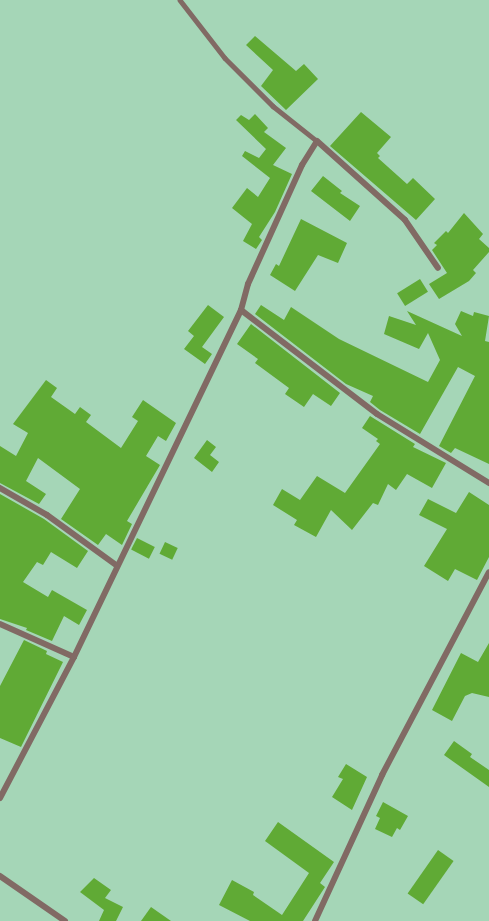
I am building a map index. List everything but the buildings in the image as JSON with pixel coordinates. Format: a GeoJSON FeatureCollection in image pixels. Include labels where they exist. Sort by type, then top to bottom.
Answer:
{"type":"FeatureCollection","features":[{"type":"Feature","properties":{"kind":"street"},"geometry":{"type":"LineString","coordinates":[[0,798],[74,657],[116,565],[241,310],[248,284],[302,165],[317,141],[405,220],[438,268]]}},
{"type":"Feature","properties":{"kind":"street"},"geometry":{"type":"LineString","coordinates":[[241,310],[377,414],[489,483]]}},
{"type":"Feature","properties":{"kind":"street"},"geometry":{"type":"LineString","coordinates":[[0,488],[47,515],[116,565]]}},
{"type":"Feature","properties":{"kind":"street"},"geometry":{"type":"LineString","coordinates":[[315,921],[382,776],[489,572]]}},
{"type":"Feature","properties":{"kind":"street"},"geometry":{"type":"LineString","coordinates":[[0,624],[74,657]]}},
{"type":"Feature","properties":{"kind":"street"},"geometry":{"type":"LineString","coordinates":[[0,876],[65,921]]}},
{"type":"Feature","properties":{"kind":"lane"},"geometry":{"type":"LineString","coordinates":[[180,0],[225,58],[273,106],[317,141]]}}]}
